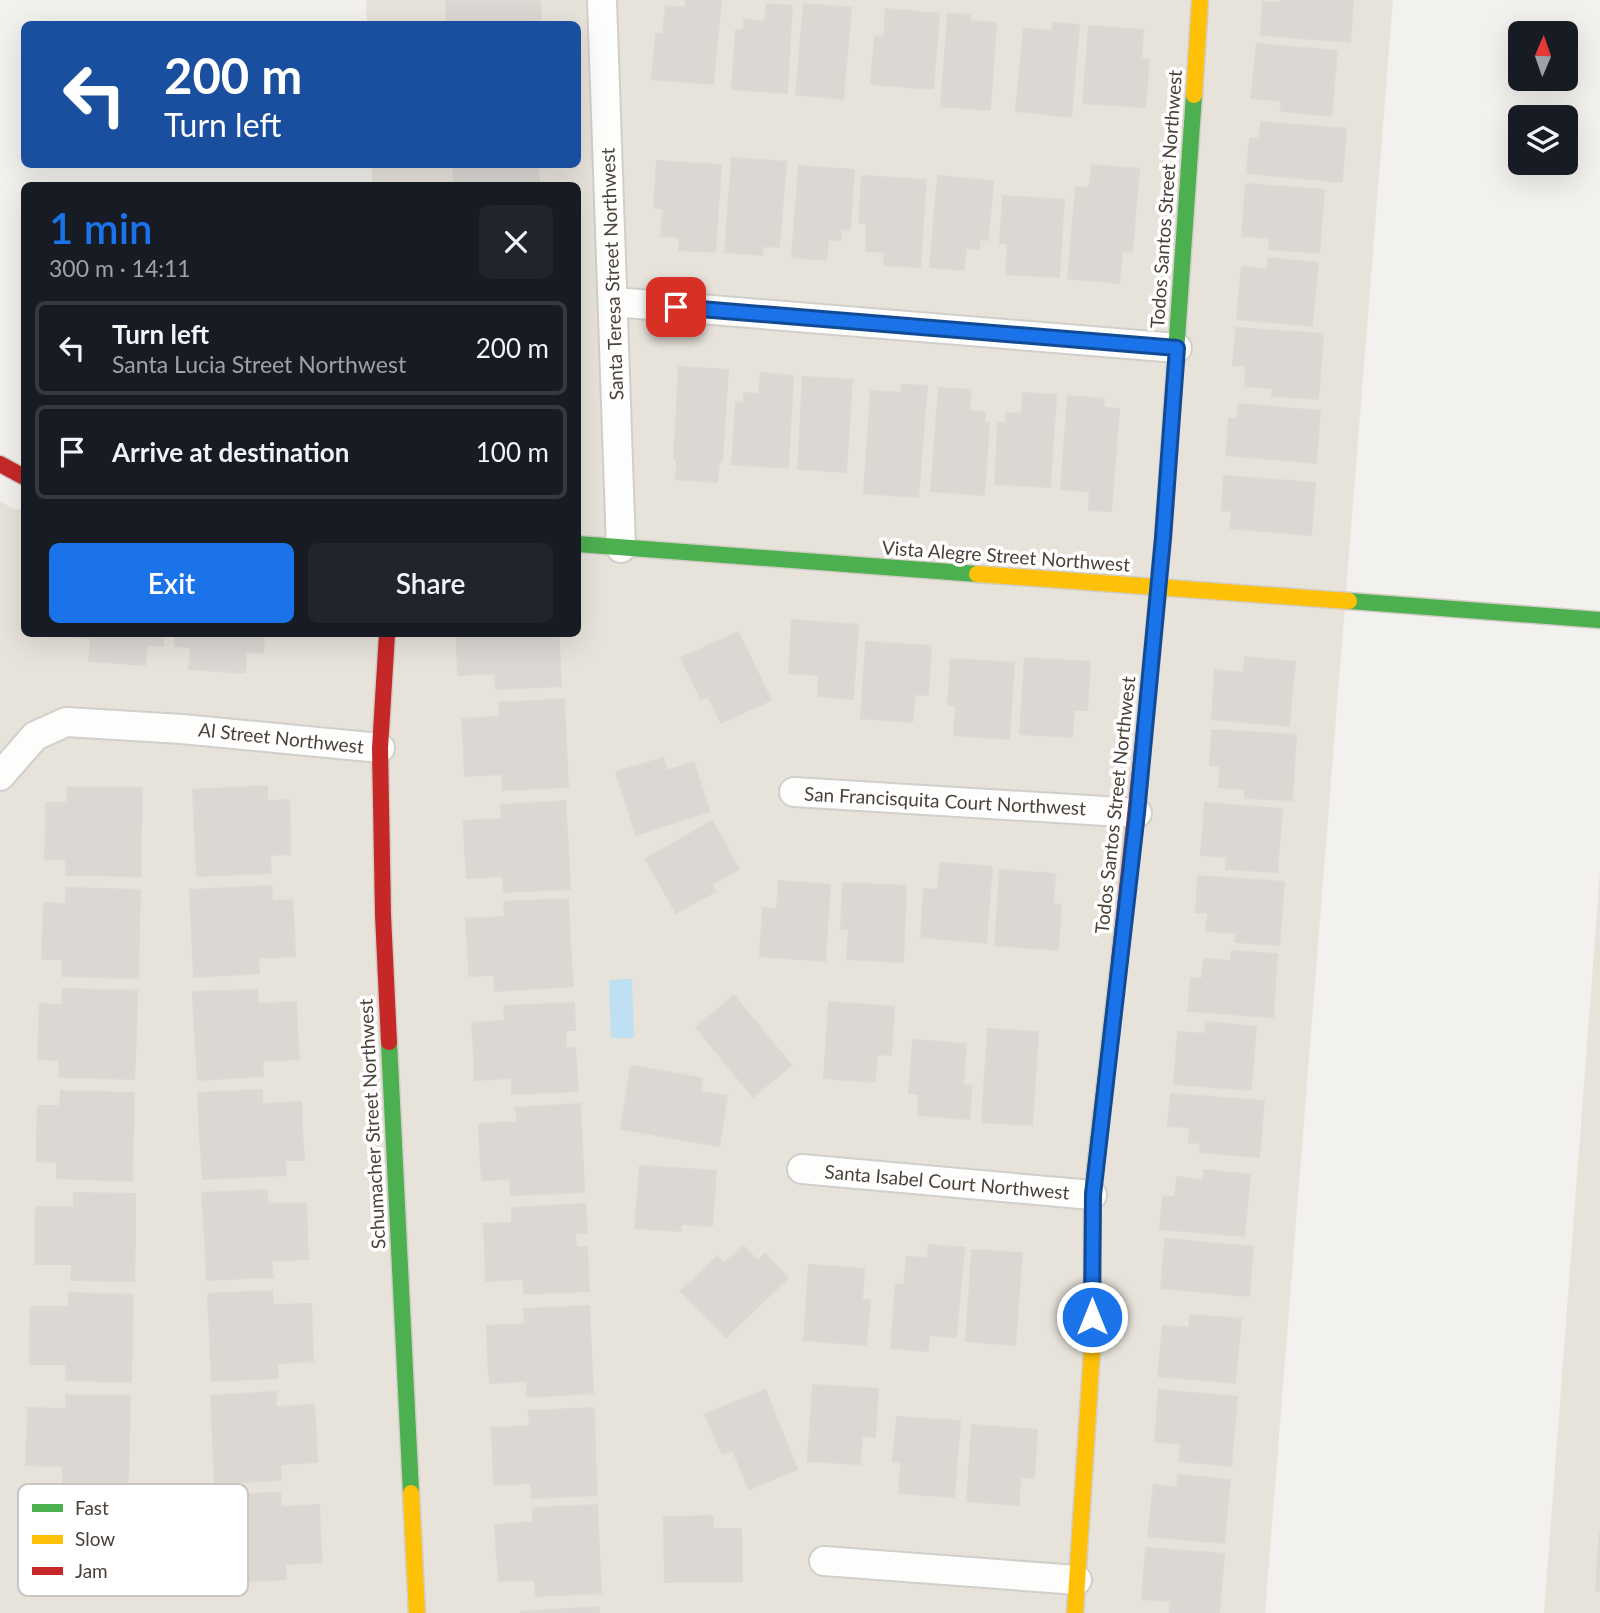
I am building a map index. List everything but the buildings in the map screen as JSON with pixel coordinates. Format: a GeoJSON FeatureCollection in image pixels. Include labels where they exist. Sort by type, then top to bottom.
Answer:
{"type":"FeatureCollection","features":[{"type":"Feature","properties":{"kind":"street","name":"Santa Teresa Street Northwest"},"geometry":{"type":"LineString","coordinates":[[602,0],[621,548]]}},
{"type":"Feature","properties":{"kind":"street","name":"Todos Santos Street Northwest"},"geometry":{"type":"LineString","coordinates":[[1075,1613],[1092,1366],[1093,1195],[1137,813],[1158,589],[1200,0]]}},
{"type":"Feature","properties":{"kind":"street"},"geometry":{"type":"LineString","coordinates":[[614,302],[1177,348]]}},
{"type":"Feature","properties":{"kind":"street"},"geometry":{"type":"LineString","coordinates":[[0,464],[21,475]]}},
{"type":"Feature","properties":{"kind":"street","name":"Vista Alegre Street Northwest"},"geometry":{"type":"LineString","coordinates":[[581,544],[1600,620]]}},
{"type":"Feature","properties":{"kind":"street","name":"Schumacher Street Northwest"},"geometry":{"type":"LineString","coordinates":[[387,637],[380,748],[383,915],[416,1613]]}},
{"type":"Feature","properties":{"kind":"street","name":"Al Street Northwest"},"geometry":{"type":"LineString","coordinates":[[0,776],[35,736],[66,722],[182,729],[380,748]]}},
{"type":"Feature","properties":{"kind":"street","name":"San Francisquita Court Northwest"},"geometry":{"type":"LineString","coordinates":[[794,792],[1137,813]]}},
{"type":"Feature","properties":{"kind":"street","name":"Santa Isabel Court Northwest"},"geometry":{"type":"LineString","coordinates":[[802,1169],[1093,1195]]}},
{"type":"Feature","properties":{"kind":"street"},"geometry":{"type":"LineString","coordinates":[[824,1561],[1077,1580]]}},
{"type":"Feature","properties":{"kind":"shaded area"},"geometry":{"type":"Polygon","coordinates":[[[366,0],[1393,0],[1265,1613],[0,1613],[0,501],[14,509],[21,509],[21,637],[581,637],[581,182],[372,182],[372,168],[581,168],[581,21],[367,21],[366,0]]]}},
{"type":"Feature","properties":{"kind":"shaded area"},"geometry":{"type":"Polygon","coordinates":[[[1600,872],[1600,1613],[1544,1613],[1600,872]]]}},
{"type":"Feature","properties":{"kind":"water"},"geometry":{"type":"Polygon","coordinates":[[[632,979],[634,1038],[611,1038],[609,980],[632,979]]]}},
{"type":"Feature","properties":{"kind":"traffic: fast"},"geometry":{"type":"LineString","coordinates":[[1147,705],[1163,538],[1194,95]]}},
{"type":"Feature","properties":{"kind":"traffic: fast"},"geometry":{"type":"LineString","coordinates":[[581,544],[977,574]]}},
{"type":"Feature","properties":{"kind":"traffic: fast"},"geometry":{"type":"LineString","coordinates":[[1349,601],[1600,620]]}},
{"type":"Feature","properties":{"kind":"traffic: fast"},"geometry":{"type":"LineString","coordinates":[[1092,1350],[1092,1195],[1119,962]]}},
{"type":"Feature","properties":{"kind":"traffic: fast"},"geometry":{"type":"LineString","coordinates":[[389,1042],[411,1493]]}},
{"type":"Feature","properties":{"kind":"traffic: slow"},"geometry":{"type":"LineString","coordinates":[[1194,95],[1200,0]]}},
{"type":"Feature","properties":{"kind":"traffic: slow"},"geometry":{"type":"LineString","coordinates":[[977,574],[1349,601]]}},
{"type":"Feature","properties":{"kind":"traffic: slow"},"geometry":{"type":"LineString","coordinates":[[1075,1613],[1092,1350]]}},
{"type":"Feature","properties":{"kind":"traffic: slow"},"geometry":{"type":"LineString","coordinates":[[411,1493],[417,1613]]}},
{"type":"Feature","properties":{"kind":"traffic: jam"},"geometry":{"type":"LineString","coordinates":[[0,464],[21,475]]}},
{"type":"Feature","properties":{"kind":"traffic: jam"},"geometry":{"type":"LineString","coordinates":[[387,637],[380,748],[383,915],[389,1042]]}},
{"type":"Feature","properties":{"kind":"traffic: jam"},"geometry":{"type":"LineString","coordinates":[[1119,962],[1147,705]]}},
{"type":"Feature","properties":{"kind":"route"},"geometry":{"type":"LineString","coordinates":[[676,307],[1177,348],[1163,538],[1137,813],[1093,1195],[1092,1317]]}}]}
